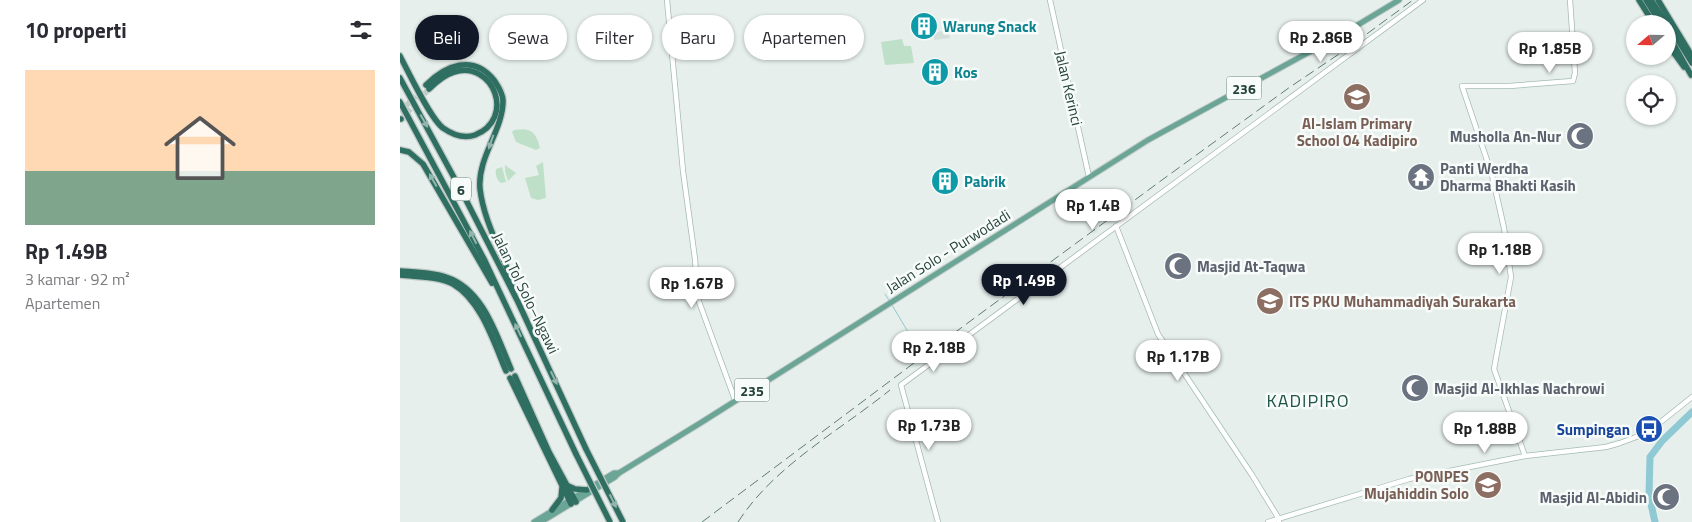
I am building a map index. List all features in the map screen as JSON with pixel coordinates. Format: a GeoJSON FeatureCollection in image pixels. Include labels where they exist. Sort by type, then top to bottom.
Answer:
{"type":"FeatureCollection","features":[{"type":"Feature","properties":{"kind":"highway"},"geometry":{"type":"LineString","coordinates":[[1639,0],[1648,15]]}},
{"type":"Feature","properties":{"kind":"highway"},"geometry":{"type":"LineString","coordinates":[[1646,0],[1655,15]]}},
{"type":"Feature","properties":{"kind":"highway"},"geometry":{"type":"LineString","coordinates":[[1652,0],[1661,15]]}},
{"type":"Feature","properties":{"kind":"highway"},"geometry":{"type":"LineString","coordinates":[[1658,0],[1692,56]]}},
{"type":"Feature","properties":{"kind":"highway"},"geometry":{"type":"LineString","coordinates":[[1676,38],[1692,63]]}},
{"type":"Feature","properties":{"kind":"highway"},"geometry":{"type":"LineString","coordinates":[[1676,48],[1692,75]]}},
{"type":"Feature","properties":{"kind":"highway"},"geometry":{"type":"LineString","coordinates":[[400,56],[429,110],[442,127],[457,136],[470,136],[483,131],[490,124],[495,116],[498,104],[496,94],[486,79],[474,72],[462,70],[452,72],[427,87],[439,73],[464,64],[476,66],[490,76],[501,92],[503,100],[501,115],[482,168],[480,186],[484,210],[509,272],[518,302]]}},
{"type":"Feature","properties":{"kind":"highway"},"geometry":{"type":"LineString","coordinates":[[1676,58],[1692,75]]}},
{"type":"Feature","properties":{"kind":"highway","name":"Jalan Tol Solo–Ngawi"},"geometry":{"type":"LineString","coordinates":[[400,78],[464,196],[518,302],[586,449],[623,522]]}},
{"type":"Feature","properties":{"kind":"highway","name":"Jalan Tol Solo–Ngawi"},"geometry":{"type":"LineString","coordinates":[[400,102],[453,199],[510,312],[610,522]]}},
{"type":"Feature","properties":{"kind":"highway"},"geometry":{"type":"LineString","coordinates":[[400,150],[409,152],[424,164],[471,249],[510,312]]}},
{"type":"Feature","properties":{"kind":"highway"},"geometry":{"type":"LineString","coordinates":[[400,270],[447,277],[459,282],[472,293],[483,307],[509,370],[483,317],[468,296],[453,284],[438,279],[400,275]]}},
{"type":"Feature","properties":{"kind":"highway"},"geometry":{"type":"LineString","coordinates":[[512,377],[572,501]]}},
{"type":"Feature","properties":{"kind":"highway"},"geometry":{"type":"LineString","coordinates":[[564,486],[588,490]]}},
{"type":"Feature","properties":{"kind":"highway"},"geometry":{"type":"LineString","coordinates":[[550,514],[561,498],[564,486]]}},
{"type":"Feature","properties":{"kind":"main road","name":"Jalan Solo - Purwodadi"},"geometry":{"type":"LineString","coordinates":[[534,522],[615,477],[1160,133],[1346,32],[1398,0]]}},
{"type":"Feature","properties":{"kind":"main road","name":"Jalan Solo - Purwodadi"},"geometry":{"type":"LineString","coordinates":[[572,501],[614,473],[619,473]]}},
{"type":"Feature","properties":{"kind":"main road","name":"Jalan Solo - Purwodadi"},"geometry":{"type":"LineString","coordinates":[[541,522],[550,514]]}},
{"type":"Feature","properties":{"kind":"street"},"geometry":{"type":"LineString","coordinates":[[667,0],[698,298],[735,400]]}},
{"type":"Feature","properties":{"kind":"street","name":"Jalan Kerinci"},"geometry":{"type":"LineString","coordinates":[[1050,0],[1089,177]]}},
{"type":"Feature","properties":{"kind":"street"},"geometry":{"type":"LineString","coordinates":[[938,522],[901,385],[1423,0]]}},
{"type":"Feature","properties":{"kind":"street"},"geometry":{"type":"LineString","coordinates":[[1525,456],[1494,369],[1510,277],[1504,228],[1492,175],[1462,86],[1509,86],[1573,81],[1575,73],[1570,0]]}},
{"type":"Feature","properties":{"kind":"street"},"geometry":{"type":"LineString","coordinates":[[1116,226],[1158,334],[1252,475],[1279,520]]}},
{"type":"Feature","properties":{"kind":"street"},"geometry":{"type":"LineString","coordinates":[[1268,522],[1410,479],[1525,456],[1606,447],[1630,440],[1647,433],[1692,397]]}},
{"type":"Feature","properties":{"kind":"shaded area"},"geometry":{"type":"Polygon","coordinates":[[[943,31],[944,35],[949,33],[950,38],[934,40],[934,33],[943,31]]]}},
{"type":"Feature","properties":{"kind":"green space"},"geometry":{"type":"Polygon","coordinates":[[[902,39],[904,46],[911,46],[914,63],[885,65],[881,42],[902,39]]]}},
{"type":"Feature","properties":{"kind":"green space"},"geometry":{"type":"Polygon","coordinates":[[[525,129],[532,132],[537,138],[540,148],[536,150],[516,142],[512,132],[525,129]]]}},
{"type":"Feature","properties":{"kind":"green space"},"geometry":{"type":"Polygon","coordinates":[[[543,162],[546,198],[538,200],[531,198],[525,178],[539,175],[536,166],[543,162]]]}},
{"type":"Feature","properties":{"kind":"green space"},"geometry":{"type":"Polygon","coordinates":[[[505,165],[516,173],[508,181],[505,171],[505,165]]]}},
{"type":"Feature","properties":{"kind":"green space"},"geometry":{"type":"Polygon","coordinates":[[[502,167],[506,182],[501,183],[498,180],[496,169],[502,167]]]}},
{"type":"Feature","properties":{"kind":"waterway"},"geometry":{"type":"LineString","coordinates":[[885,294],[890,302]]}},
{"type":"Feature","properties":{"kind":"waterway"},"geometry":{"type":"LineString","coordinates":[[892,305],[914,342],[922,350],[947,336]]}},
{"type":"Feature","properties":{"kind":"waterway"},"geometry":{"type":"LineString","coordinates":[[955,348],[961,358]]}},
{"type":"Feature","properties":{"kind":"waterway"},"geometry":{"type":"LineString","coordinates":[[1655,522],[1649,495],[1650,457],[1662,441],[1692,412]]}},
{"type":"Feature","properties":{"kind":"tunnel"},"geometry":{"type":"LineString","coordinates":[[400,112],[426,85]]}},
{"type":"Feature","properties":{"kind":"tunnel"},"geometry":{"type":"LineString","coordinates":[[401,119],[429,89]]}},
{"type":"Feature","properties":{"kind":"railway"},"geometry":{"type":"LineString","coordinates":[[702,522],[1162,180],[1413,0]]}},
{"type":"Feature","properties":{"kind":"railway"},"geometry":{"type":"LineString","coordinates":[[738,522],[770,483],[789,466],[890,390]]}},
{"type":"Feature","properties":{"kind":"place","name":"Warung Snack"},"geometry":{"type":"Point","coordinates":[924,26]}},
{"type":"Feature","properties":{"kind":"place","name":"Kos"},"geometry":{"type":"Point","coordinates":[935,72]}},
{"type":"Feature","properties":{"kind":"place","name":"Al-Islam Primary School 04 Kadipiro"},"geometry":{"type":"Point","coordinates":[1357,97]}},
{"type":"Feature","properties":{"kind":"place","name":"Musholla An-Nur"},"geometry":{"type":"Point","coordinates":[1580,136]}},
{"type":"Feature","properties":{"kind":"place","name":"Panti Werdha Dharma Bhakti Kasih"},"geometry":{"type":"Point","coordinates":[1421,177]}},
{"type":"Feature","properties":{"kind":"place","name":"Pabrik"},"geometry":{"type":"Point","coordinates":[945,181]}},
{"type":"Feature","properties":{"kind":"place","name":"Masjid At-Taqwa"},"geometry":{"type":"Point","coordinates":[1178,266]}},
{"type":"Feature","properties":{"kind":"place","name":"ITS PKU Muhammadiyah Surakarta"},"geometry":{"type":"Point","coordinates":[1270,301]}},
{"type":"Feature","properties":{"kind":"place","name":"Masjid Al-Ikhlas Nachrowi"},"geometry":{"type":"Point","coordinates":[1415,388]}},
{"type":"Feature","properties":{"kind":"place","name":"Sumpingan"},"geometry":{"type":"Point","coordinates":[1649,429]}},
{"type":"Feature","properties":{"kind":"place","name":"PONPES Mujahiddin Solo"},"geometry":{"type":"Point","coordinates":[1488,485]}},
{"type":"Feature","properties":{"kind":"place","name":"Masjid Al-Abidin"},"geometry":{"type":"Point","coordinates":[1666,497]}},
{"type":"Feature","properties":{"kind":"district","name":"KADIPIRO"},"geometry":{"type":"Point","coordinates":[1308,400]}}]}
